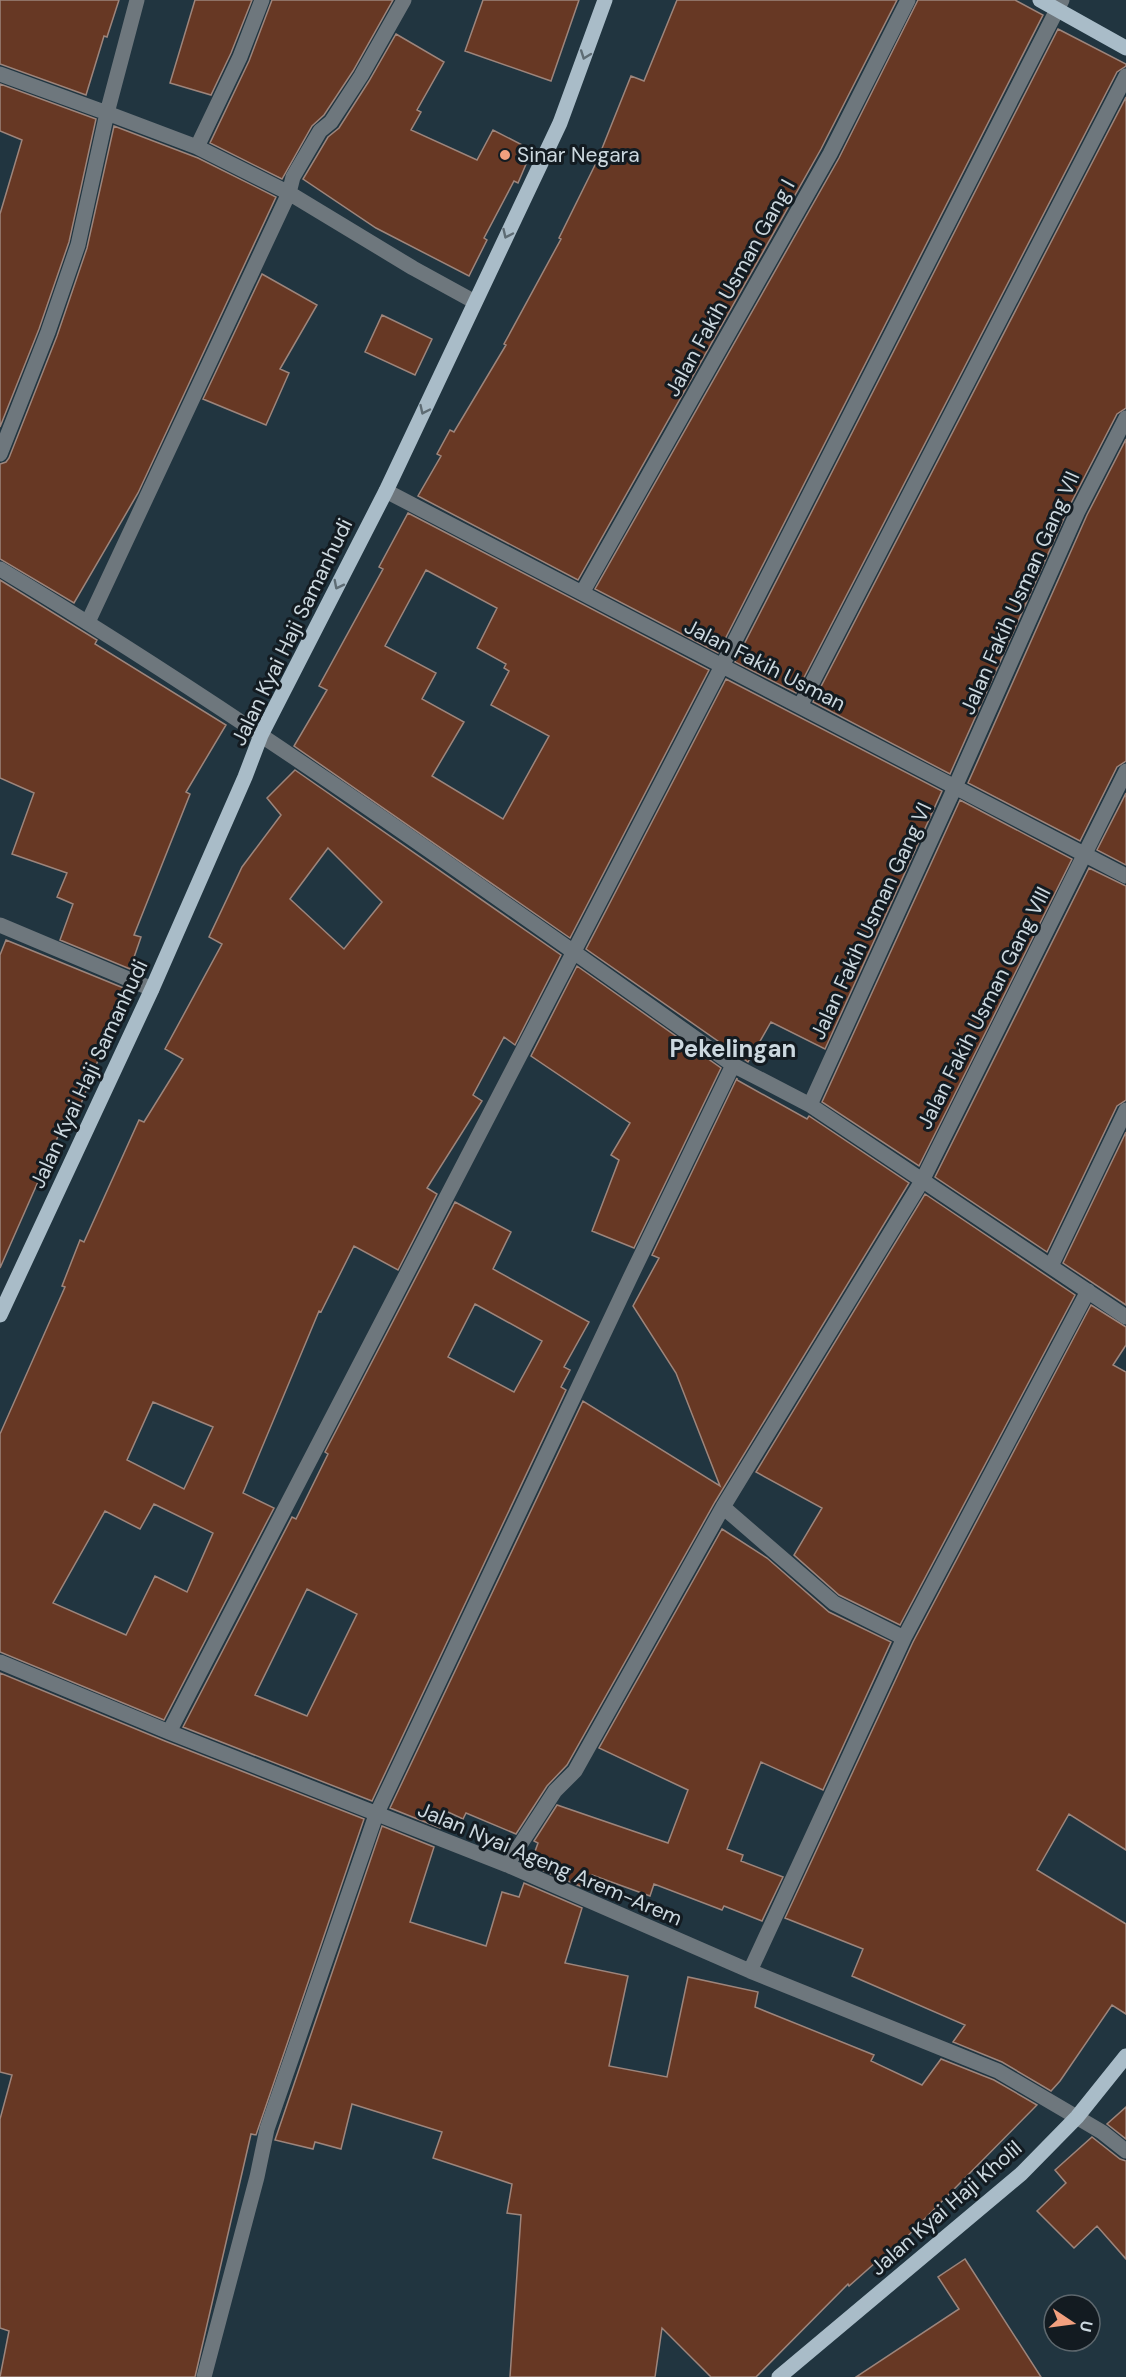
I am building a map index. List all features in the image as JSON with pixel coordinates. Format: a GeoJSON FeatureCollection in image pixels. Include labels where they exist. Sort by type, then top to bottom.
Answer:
{"type":"FeatureCollection","features":[{"type":"Feature","properties":{"kind":"main road","name":"Jalan Kyai Haji Samanhudi"},"geometry":{"type":"LineString","coordinates":[[0,1315],[152,989],[246,777],[261,735],[386,491],[560,123],[605,0]]}},
{"type":"Feature","properties":{"kind":"main road"},"geometry":{"type":"LineString","coordinates":[[1040,0],[1060,5],[1126,48]]}},
{"type":"Feature","properties":{"kind":"main road","name":"Jalan Kyai Haji Kholil"},"geometry":{"type":"LineString","coordinates":[[779,2377],[1021,2174],[1077,2118],[1126,2056]]}},
{"type":"Feature","properties":{"kind":"street"},"geometry":{"type":"LineString","coordinates":[[0,454],[48,332],[78,245],[106,113],[137,0]]}},
{"type":"Feature","properties":{"kind":"street"},"geometry":{"type":"LineString","coordinates":[[197,147],[240,57],[262,0]]}},
{"type":"Feature","properties":{"kind":"street"},"geometry":{"type":"LineString","coordinates":[[88,622],[289,193],[293,177],[320,131],[331,122],[361,76],[404,0]]}},
{"type":"Feature","properties":{"kind":"street","name":"Jalan Fakih Usman Gang I"},"geometry":{"type":"LineString","coordinates":[[582,593],[830,154],[908,0]]}},
{"type":"Feature","properties":{"kind":"street"},"geometry":{"type":"LineString","coordinates":[[169,1732],[722,666],[1060,5]]}},
{"type":"Feature","properties":{"kind":"street"},"geometry":{"type":"LineString","coordinates":[[0,74],[197,147],[289,193],[413,268],[475,302]]}},
{"type":"Feature","properties":{"kind":"street"},"geometry":{"type":"LineString","coordinates":[[800,706],[1126,76]]}},
{"type":"Feature","properties":{"kind":"street","name":"Jalan Fakih Usman Gang VII"},"geometry":{"type":"LineString","coordinates":[[955,788],[1078,511],[1126,418]]}},
{"type":"Feature","properties":{"kind":"street","name":"Jalan Fakih Usman"},"geometry":{"type":"LineString","coordinates":[[386,491],[1126,876]]}},
{"type":"Feature","properties":{"kind":"street"},"geometry":{"type":"LineString","coordinates":[[0,569],[88,622],[261,735],[733,1065],[810,1105],[1126,1317]]}},
{"type":"Feature","properties":{"kind":"street","name":"Jalan Fakih Usman Gang VIII"},"geometry":{"type":"LineString","coordinates":[[507,1865],[555,1791],[574,1771],[723,1507],[922,1180],[1126,771]]}},
{"type":"Feature","properties":{"kind":"street","name":"Jalan Fakih Usman Gang VI"},"geometry":{"type":"LineString","coordinates":[[810,1105],[955,788]]}},
{"type":"Feature","properties":{"kind":"street"},"geometry":{"type":"LineString","coordinates":[[0,925],[152,989]]}},
{"type":"Feature","properties":{"kind":"street"},"geometry":{"type":"LineString","coordinates":[[204,2377],[257,2177],[267,2129],[376,1815],[733,1065]]}},
{"type":"Feature","properties":{"kind":"street"},"geometry":{"type":"LineString","coordinates":[[1051,1266],[1126,1110]]}},
{"type":"Feature","properties":{"kind":"street"},"geometry":{"type":"LineString","coordinates":[[750,1971],[904,1638],[1088,1291]]}},
{"type":"Feature","properties":{"kind":"street"},"geometry":{"type":"LineString","coordinates":[[723,1507],[834,1603],[904,1638]]}},
{"type":"Feature","properties":{"kind":"street","name":"Jalan Nyai Ageng Arem-Arem"},"geometry":{"type":"LineString","coordinates":[[0,1662],[376,1815],[507,1865],[750,1971],[998,2071],[1077,2118],[1126,2151]]}},
{"type":"Feature","properties":{"kind":"building"},"geometry":{"type":"Polygon","coordinates":[[[0,0],[119,0],[107,37],[104,36],[86,95],[0,64],[0,0]]]}},
{"type":"Feature","properties":{"kind":"building"},"geometry":{"type":"Polygon","coordinates":[[[195,0],[252,0],[211,95],[170,83],[195,0]]]}},
{"type":"Feature","properties":{"kind":"building"},"geometry":{"type":"Polygon","coordinates":[[[272,0],[393,0],[353,71],[324,115],[312,126],[282,179],[210,143],[249,61],[272,0]]]}},
{"type":"Feature","properties":{"kind":"building"},"geometry":{"type":"Polygon","coordinates":[[[483,0],[579,0],[551,81],[465,51],[483,0]]]}},
{"type":"Feature","properties":{"kind":"building"},"geometry":{"type":"Polygon","coordinates":[[[677,0],[897,0],[821,149],[578,580],[418,496],[441,456],[437,454],[450,430],[454,432],[506,345],[504,344],[561,239],[559,238],[597,161],[631,76],[644,81],[677,0]]]}},
{"type":"Feature","properties":{"kind":"building"},"geometry":{"type":"Polygon","coordinates":[[[918,0],[1015,0],[1043,15],[718,653],[595,589],[839,158],[918,0]]]}},
{"type":"Feature","properties":{"kind":"building"},"geometry":{"type":"Polygon","coordinates":[[[1058,29],[1126,66],[1117,72],[796,693],[735,662],[1058,29]]]}},
{"type":"Feature","properties":{"kind":"building"},"geometry":{"type":"Polygon","coordinates":[[[396,34],[444,62],[417,110],[421,112],[411,130],[477,160],[493,130],[532,150],[518,183],[514,181],[484,238],[487,240],[469,276],[376,228],[303,179],[328,137],[339,128],[396,34]]]}},
{"type":"Feature","properties":{"kind":"building"},"geometry":{"type":"Polygon","coordinates":[[[0,84],[96,119],[69,242],[39,329],[0,427],[0,214],[22,140],[0,131],[0,84]]]}},
{"type":"Feature","properties":{"kind":"building"},"geometry":{"type":"Polygon","coordinates":[[[1126,97],[1126,408],[1117,414],[1069,507],[950,774],[813,702],[1126,97]]]}},
{"type":"Feature","properties":{"kind":"building"},"geometry":{"type":"Polygon","coordinates":[[[114,126],[198,158],[276,197],[138,493],[74,603],[0,559],[0,464],[9,458],[57,336],[87,248],[114,126]]]}},
{"type":"Feature","properties":{"kind":"building"},"geometry":{"type":"Polygon","coordinates":[[[262,274],[317,305],[280,369],[289,373],[266,425],[203,399],[262,274]]]}},
{"type":"Feature","properties":{"kind":"building"},"geometry":{"type":"Polygon","coordinates":[[[382,315],[432,339],[415,375],[365,352],[382,315]]]}},
{"type":"Feature","properties":{"kind":"building"},"geometry":{"type":"Polygon","coordinates":[[[1126,439],[1126,761],[1117,767],[1080,841],[968,783],[1087,515],[1126,439]]]}},
{"type":"Feature","properties":{"kind":"building"},"geometry":{"type":"Polygon","coordinates":[[[408,513],[709,670],[570,938],[294,746],[327,690],[319,686],[383,569],[379,567],[408,513]],[[426,570],[385,646],[436,673],[422,699],[464,722],[432,776],[503,819],[549,736],[491,705],[509,671],[504,668],[506,664],[477,648],[497,608],[426,570]]]}},
{"type":"Feature","properties":{"kind":"building"},"geometry":{"type":"Polygon","coordinates":[[[0,580],[97,640],[95,644],[226,725],[186,792],[190,794],[134,935],[141,937],[130,969],[60,940],[73,904],[57,897],[67,873],[12,854],[34,793],[0,778],[0,580]]]}},
{"type":"Feature","properties":{"kind":"building"},"geometry":{"type":"Polygon","coordinates":[[[726,679],[942,791],[825,1049],[771,1022],[748,1062],[586,949],[726,679]]]}},
{"type":"Feature","properties":{"kind":"building"},"geometry":{"type":"Polygon","coordinates":[[[295,770],[561,955],[515,1045],[504,1037],[473,1095],[482,1101],[427,1188],[437,1194],[398,1270],[354,1246],[321,1312],[319,1311],[243,1493],[274,1508],[164,1720],[0,1652],[0,1434],[65,1287],[62,1286],[80,1240],[84,1242],[139,1120],[144,1122],[183,1059],[165,1049],[222,944],[209,937],[242,867],[281,815],[267,798],[295,770]],[[328,848],[290,899],[344,949],[382,902],[328,848]],[[153,1402],[127,1460],[184,1489],[213,1427],[153,1402]],[[154,1504],[140,1529],[105,1511],[53,1603],[126,1635],[155,1576],[187,1592],[213,1533],[154,1504]]]}},
{"type":"Feature","properties":{"kind":"building"},"geometry":{"type":"Polygon","coordinates":[[[1126,793],[1126,865],[1097,850],[1126,793]]]}},
{"type":"Feature","properties":{"kind":"building"},"geometry":{"type":"Polygon","coordinates":[[[960,800],[1072,859],[919,1166],[822,1102],[960,800]]]}},
{"type":"Feature","properties":{"kind":"building"},"geometry":{"type":"Polygon","coordinates":[[[1089,868],[1126,886],[1126,1100],[1117,1106],[1047,1252],[935,1177],[1089,868]]]}},
{"type":"Feature","properties":{"kind":"building"},"geometry":{"type":"Polygon","coordinates":[[[6,940],[126,989],[75,1119],[67,1116],[0,1268],[0,955],[6,940]]]}},
{"type":"Feature","properties":{"kind":"building"},"geometry":{"type":"Polygon","coordinates":[[[577,966],[721,1068],[634,1248],[592,1231],[619,1160],[611,1155],[630,1123],[531,1056],[577,966]]]}},
{"type":"Feature","properties":{"kind":"building"},"geometry":{"type":"Polygon","coordinates":[[[737,1078],[807,1119],[809,1116],[909,1183],[715,1502],[567,1765],[547,1786],[516,1834],[466,1813],[463,1819],[446,1811],[440,1828],[390,1808],[583,1401],[720,1486],[676,1373],[633,1306],[659,1258],[652,1255],[737,1078]]]}},
{"type":"Feature","properties":{"kind":"building"},"geometry":{"type":"Polygon","coordinates":[[[1126,1132],[1126,1305],[1063,1263],[1126,1132]]]}},
{"type":"Feature","properties":{"kind":"building"},"geometry":{"type":"Polygon","coordinates":[[[925,1194],[1075,1295],[900,1625],[839,1595],[794,1555],[822,1508],[756,1472],[925,1194]]]}},
{"type":"Feature","properties":{"kind":"building"},"geometry":{"type":"Polygon","coordinates":[[[455,1202],[511,1232],[493,1269],[589,1322],[564,1367],[570,1370],[561,1387],[566,1390],[372,1801],[183,1727],[292,1517],[296,1519],[328,1454],[325,1452],[455,1202]],[[475,1304],[448,1357],[514,1392],[542,1341],[475,1304]],[[307,1589],[255,1695],[307,1716],[357,1614],[307,1589]]]}},
{"type":"Feature","properties":{"kind":"building"},"geometry":{"type":"Polygon","coordinates":[[[1091,1305],[1126,1327],[1126,1345],[1113,1365],[1126,1372],[1126,1850],[1069,1814],[1037,1870],[1126,1924],[1126,2014],[1112,2005],[1051,2091],[1002,2062],[953,2042],[965,2025],[852,1976],[863,1949],[785,1918],[913,1642],[1091,1305]]]}},
{"type":"Feature","properties":{"kind":"building"},"geometry":{"type":"Polygon","coordinates":[[[722,1529],[767,1558],[829,1612],[891,1642],[823,1790],[761,1762],[727,1849],[743,1855],[741,1861],[783,1877],[762,1921],[724,1906],[722,1910],[654,1884],[650,1896],[592,1875],[587,1889],[530,1865],[538,1843],[534,1841],[557,1805],[668,1843],[688,1790],[599,1748],[722,1529]]]}},
{"type":"Feature","properties":{"kind":"building"},"geometry":{"type":"Polygon","coordinates":[[[0,1673],[364,1819],[256,2135],[251,2134],[195,2377],[0,2377],[9,2331],[0,2328],[0,2119],[12,2075],[0,2072],[0,1673]]]}},
{"type":"Feature","properties":{"kind":"building"},"geometry":{"type":"Polygon","coordinates":[[[382,1826],[434,1847],[410,1922],[486,1946],[502,1892],[519,1897],[524,1883],[582,1908],[565,1963],[628,1976],[609,2066],[667,2077],[688,1977],[758,1992],[755,2007],[874,2055],[871,2061],[922,2085],[941,2059],[994,2080],[1037,2105],[895,2249],[893,2247],[849,2286],[848,2284],[756,2377],[711,2377],[662,2328],[655,2377],[510,2377],[521,2215],[507,2213],[512,2184],[433,2158],[442,2132],[352,2104],[341,2149],[315,2142],[313,2149],[275,2140],[382,1826]]]}},
{"type":"Feature","properties":{"kind":"building"},"geometry":{"type":"Polygon","coordinates":[[[1126,2107],[1126,2139],[1107,2124],[1126,2107]]]}},
{"type":"Feature","properties":{"kind":"building"},"geometry":{"type":"Polygon","coordinates":[[[1092,2137],[1120,2159],[1126,2161],[1126,2259],[1097,2226],[1074,2248],[1037,2211],[1066,2183],[1055,2170],[1092,2137]]]}},
{"type":"Feature","properties":{"kind":"building"},"geometry":{"type":"Polygon","coordinates":[[[965,2259],[1041,2377],[856,2377],[959,2309],[938,2277],[965,2259]]]}},
{"type":"Feature","properties":{"kind":"place","name":"Sinar Negara"},"geometry":{"type":"Point","coordinates":[505,155]}},
{"type":"Feature","properties":{"kind":"district","name":"Pekelingan"},"geometry":{"type":"Point","coordinates":[733,1049]}}]}
